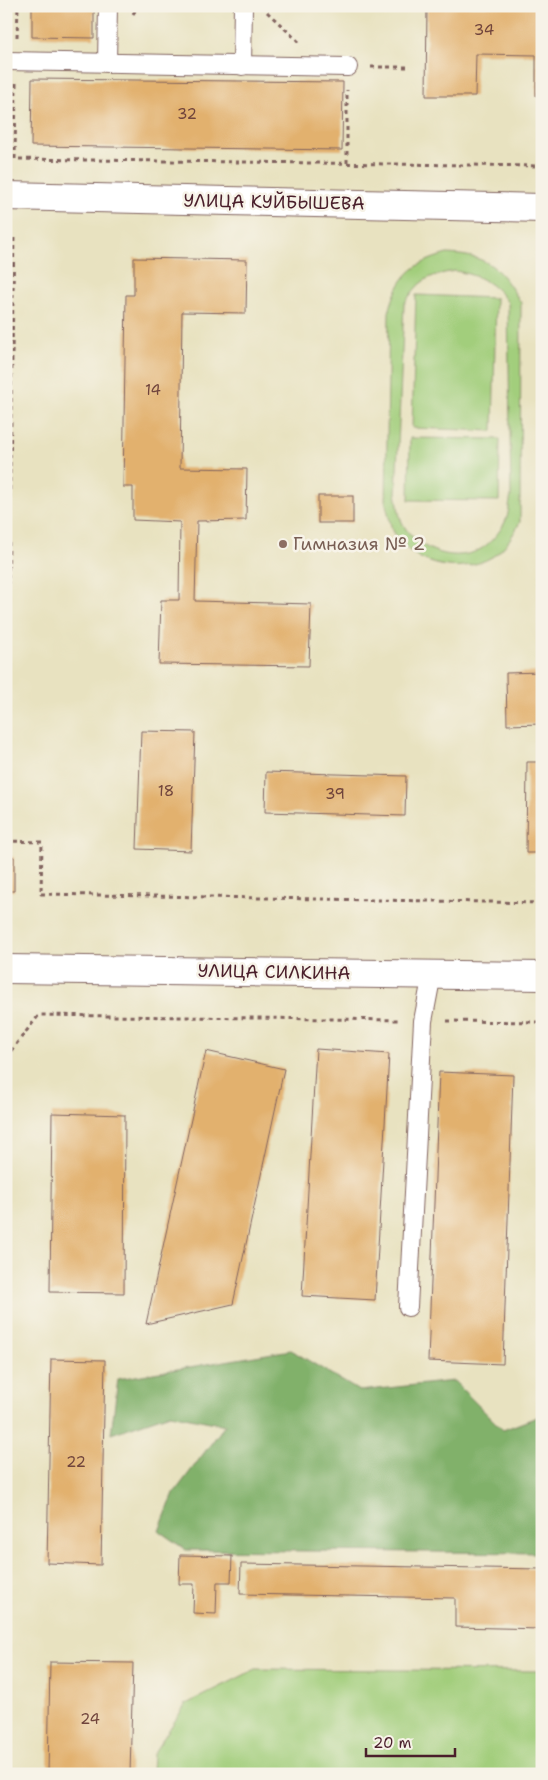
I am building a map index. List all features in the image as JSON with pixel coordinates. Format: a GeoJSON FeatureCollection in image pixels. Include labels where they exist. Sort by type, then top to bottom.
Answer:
{"type":"FeatureCollection","features":[{"type":"Feature","properties":{"kind":"main road","name":"УЛИЦА КУЙБЫШЕВА"},"geometry":{"type":"LineString","coordinates":[[6,196],[542,208]]}},
{"type":"Feature","properties":{"kind":"main road","name":"УЛИЦА СИЛКИНА"},"geometry":{"type":"LineString","coordinates":[[6,969],[542,976]]}},
{"type":"Feature","properties":{"kind":"lane"},"geometry":{"type":"LineString","coordinates":[[107,63],[108,6]]}},
{"type":"Feature","properties":{"kind":"lane"},"geometry":{"type":"LineString","coordinates":[[242,66],[243,6]]}},
{"type":"Feature","properties":{"kind":"lane"},"geometry":{"type":"LineString","coordinates":[[6,61],[348,67]]}},
{"type":"Feature","properties":{"kind":"lane"},"geometry":{"type":"LineString","coordinates":[[408,1307],[424,1021],[432,974]]}},
{"type":"Feature","properties":{"kind":"path"},"geometry":{"type":"LineString","coordinates":[[262,6],[326,67]]}},
{"type":"Feature","properties":{"kind":"path"},"geometry":{"type":"LineString","coordinates":[[347,164],[348,67],[408,67]]}},
{"type":"Feature","properties":{"kind":"path"},"geometry":{"type":"LineString","coordinates":[[15,159],[542,166]]}},
{"type":"Feature","properties":{"kind":"path"},"geometry":{"type":"LineString","coordinates":[[6,714],[14,236]]}},
{"type":"Feature","properties":{"kind":"path"},"geometry":{"type":"LineString","coordinates":[[6,841],[42,842],[41,894],[542,903]]}},
{"type":"Feature","properties":{"kind":"path"},"geometry":{"type":"LineString","coordinates":[[6,1057],[39,1015],[542,1022]]}},
{"type":"Feature","properties":{"kind":"green space"},"geometry":{"type":"Polygon","coordinates":[[[447,254],[462,255],[484,261],[500,273],[521,303],[520,522],[497,554],[479,563],[464,566],[435,564],[409,550],[391,526],[386,504],[389,312],[402,280],[415,267],[447,254]],[[455,271],[430,277],[415,289],[404,304],[396,493],[401,520],[414,538],[434,551],[457,555],[479,550],[494,538],[506,519],[511,496],[508,303],[492,285],[455,271]]]}},
{"type":"Feature","properties":{"kind":"green space"},"geometry":{"type":"Polygon","coordinates":[[[416,295],[496,298],[493,431],[412,428],[416,295]]]}},
{"type":"Feature","properties":{"kind":"green space"},"geometry":{"type":"Polygon","coordinates":[[[410,438],[500,439],[499,501],[409,500],[410,438]]]}},
{"type":"Feature","properties":{"kind":"green space"},"geometry":{"type":"Polygon","coordinates":[[[291,1350],[359,1391],[454,1381],[503,1430],[542,1415],[542,1553],[186,1550],[159,1531],[174,1493],[225,1425],[170,1414],[111,1434],[118,1379],[291,1350]]]}},
{"type":"Feature","properties":{"kind":"green space"},"geometry":{"type":"Polygon","coordinates":[[[256,1669],[539,1671],[542,1673],[542,1774],[152,1774],[153,1754],[186,1704],[256,1669]]]}},
{"type":"Feature","properties":{"kind":"building"},"geometry":{"type":"Polygon","coordinates":[[[32,6],[94,6],[94,38],[32,37],[32,6]]]}},
{"type":"Feature","properties":{"kind":"building"},"geometry":{"type":"Polygon","coordinates":[[[427,6],[542,6],[542,96],[536,96],[536,55],[476,54],[475,96],[426,96],[427,6]]]}},
{"type":"Feature","properties":{"kind":"building"},"geometry":{"type":"Polygon","coordinates":[[[32,79],[343,82],[342,150],[31,146],[32,79]]]}},
{"type":"Feature","properties":{"kind":"building"},"geometry":{"type":"Polygon","coordinates":[[[134,258],[247,260],[246,313],[182,312],[180,468],[247,469],[246,520],[197,521],[195,601],[311,604],[309,666],[159,664],[161,600],[179,600],[180,522],[133,520],[133,487],[123,487],[126,295],[134,295],[134,258]]]}},
{"type":"Feature","properties":{"kind":"building"},"geometry":{"type":"Polygon","coordinates":[[[318,496],[353,496],[353,523],[318,523],[318,496]]]}},
{"type":"Feature","properties":{"kind":"building"},"geometry":{"type":"Polygon","coordinates":[[[542,672],[542,724],[507,725],[506,673],[542,672]]]}},
{"type":"Feature","properties":{"kind":"building"},"geometry":{"type":"Polygon","coordinates":[[[141,731],[195,732],[191,851],[137,849],[141,731]]]}},
{"type":"Feature","properties":{"kind":"building"},"geometry":{"type":"Polygon","coordinates":[[[527,762],[542,762],[542,853],[526,853],[527,762]]]}},
{"type":"Feature","properties":{"kind":"building"},"geometry":{"type":"Polygon","coordinates":[[[266,772],[406,776],[405,816],[265,812],[266,772]]]}},
{"type":"Feature","properties":{"kind":"building"},"geometry":{"type":"Polygon","coordinates":[[[6,856],[14,857],[14,891],[6,891],[6,856]]]}},
{"type":"Feature","properties":{"kind":"building"},"geometry":{"type":"Polygon","coordinates":[[[316,1049],[389,1054],[375,1300],[302,1296],[316,1049]]]}},
{"type":"Feature","properties":{"kind":"building"},"geometry":{"type":"Polygon","coordinates":[[[206,1051],[284,1069],[233,1304],[146,1324],[206,1051]]]}},
{"type":"Feature","properties":{"kind":"building"},"geometry":{"type":"Polygon","coordinates":[[[439,1072],[513,1075],[503,1364],[428,1361],[439,1072]]]}},
{"type":"Feature","properties":{"kind":"building"},"geometry":{"type":"Polygon","coordinates":[[[52,1113],[125,1115],[124,1293],[50,1292],[52,1113]]]}},
{"type":"Feature","properties":{"kind":"building"},"geometry":{"type":"Polygon","coordinates":[[[51,1359],[105,1360],[101,1565],[47,1563],[51,1359]]]}},
{"type":"Feature","properties":{"kind":"building"},"geometry":{"type":"Polygon","coordinates":[[[180,1555],[232,1556],[231,1582],[217,1582],[216,1614],[193,1613],[194,1584],[179,1584],[180,1555]]]}},
{"type":"Feature","properties":{"kind":"building"},"geometry":{"type":"Polygon","coordinates":[[[241,1564],[542,1569],[542,1629],[455,1627],[455,1598],[240,1594],[241,1564]]]}},
{"type":"Feature","properties":{"kind":"building"},"geometry":{"type":"Polygon","coordinates":[[[50,1662],[133,1663],[130,1774],[48,1774],[50,1662]]]}},
{"type":"Feature","properties":{"kind":"place","name":"Гимназия № 2"},"geometry":{"type":"Point","coordinates":[283,544]}}]}
